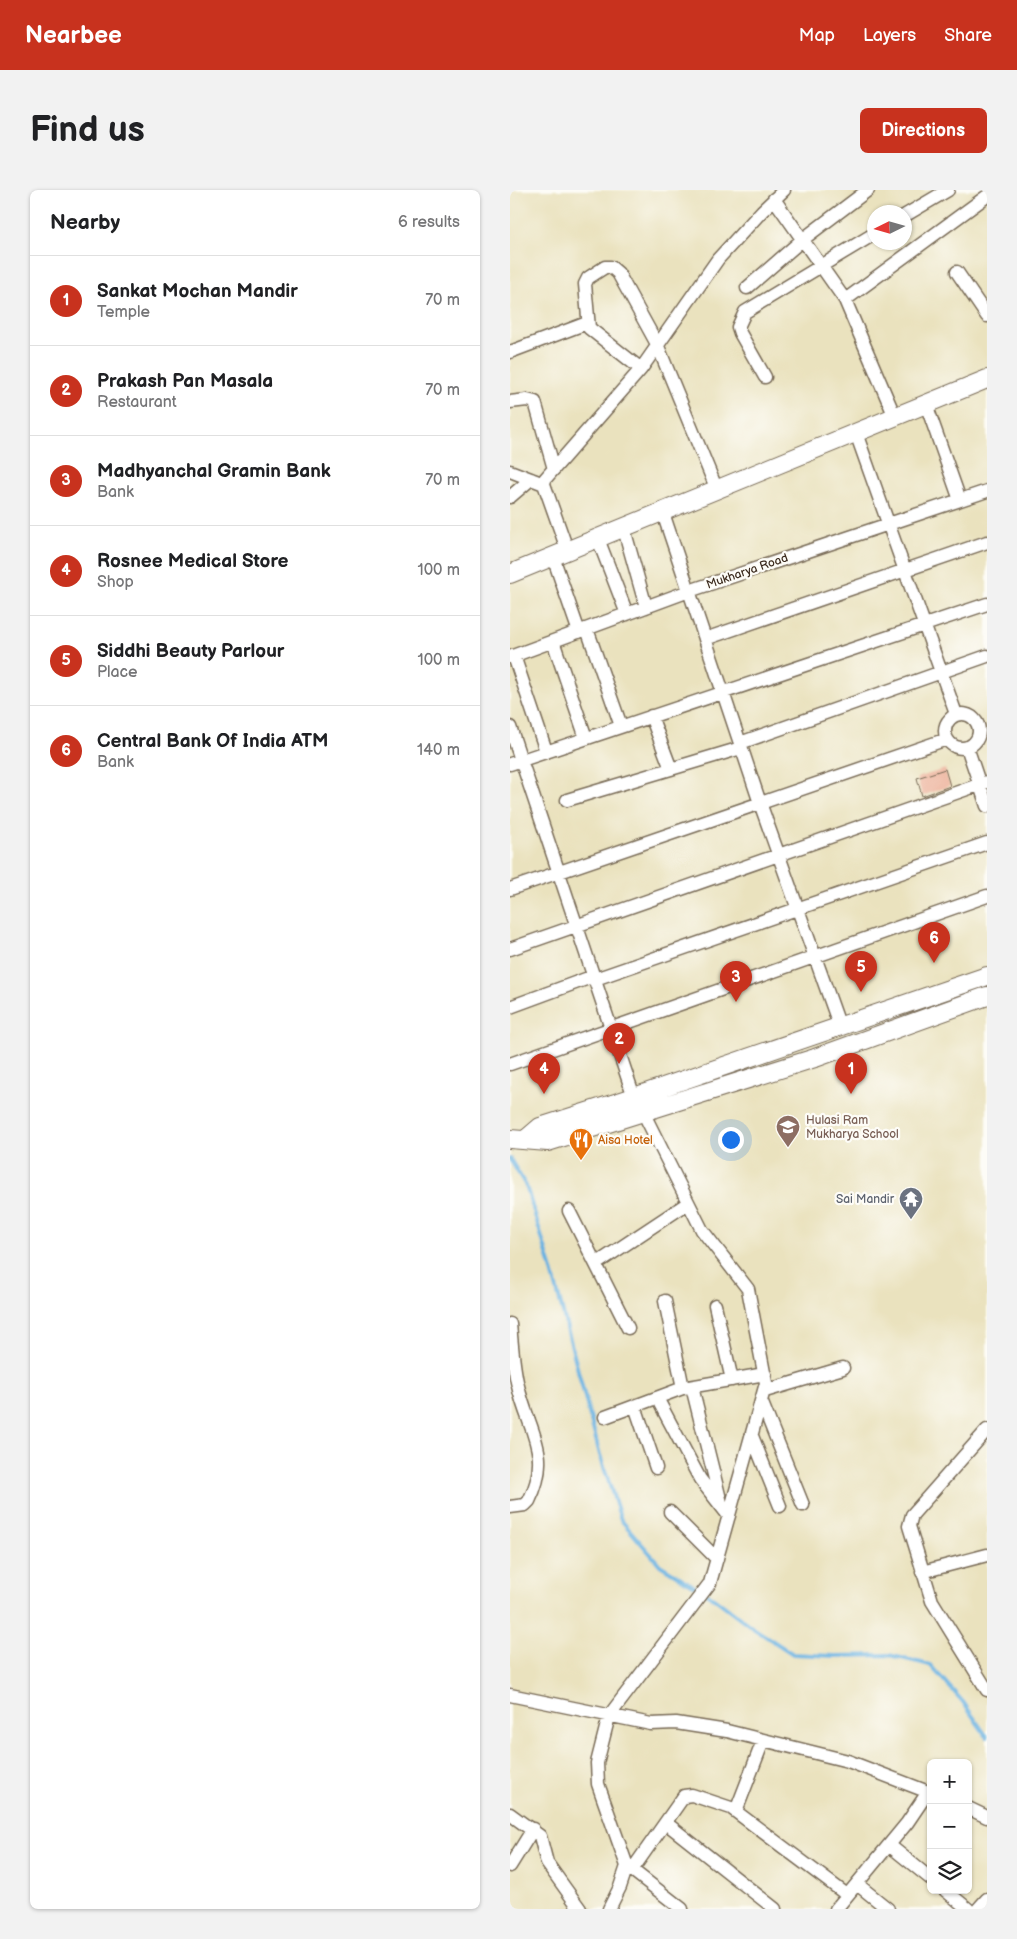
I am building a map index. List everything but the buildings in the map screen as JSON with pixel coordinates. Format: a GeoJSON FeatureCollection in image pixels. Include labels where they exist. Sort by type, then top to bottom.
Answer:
{"type":"FeatureCollection","features":[{"type":"Feature","properties":{"kind":"main road"},"geometry":{"type":"LineString","coordinates":[[510,574],[987,379]]}},
{"type":"Feature","properties":{"kind":"main road"},"geometry":{"type":"LineString","coordinates":[[638,1105],[840,1027],[987,976]]}},
{"type":"Feature","properties":{"kind":"main road"},"geometry":{"type":"LineString","coordinates":[[518,1139],[535,1129],[638,1105],[815,1058],[987,996]]}},
{"type":"Feature","properties":{"kind":"street"},"geometry":{"type":"LineString","coordinates":[[621,726],[583,630],[561,554],[544,484],[554,469],[641,369],[718,259],[784,190]]}},
{"type":"Feature","properties":{"kind":"street"},"geometry":{"type":"LineString","coordinates":[[746,288],[802,240],[868,190]]}},
{"type":"Feature","properties":{"kind":"street"},"geometry":{"type":"LineString","coordinates":[[912,211],[948,190]]}},
{"type":"Feature","properties":{"kind":"street"},"geometry":{"type":"LineString","coordinates":[[845,300],[987,196]]}},
{"type":"Feature","properties":{"kind":"street"},"geometry":{"type":"LineString","coordinates":[[774,199],[845,300],[895,417]]}},
{"type":"Feature","properties":{"kind":"street"},"geometry":{"type":"LineString","coordinates":[[765,377],[738,327],[745,312],[867,238]]}},
{"type":"Feature","properties":{"kind":"street"},"geometry":{"type":"LineString","coordinates":[[641,369],[591,332],[587,324],[585,284],[588,278],[605,267],[611,267],[618,273],[657,344],[718,490]]}},
{"type":"Feature","properties":{"kind":"street"},"geometry":{"type":"LineString","coordinates":[[957,272],[987,316]]}},
{"type":"Feature","properties":{"kind":"street"},"geometry":{"type":"LineString","coordinates":[[510,352],[587,324]]}},
{"type":"Feature","properties":{"kind":"street"},"geometry":{"type":"LineString","coordinates":[[510,402],[527,400],[534,402],[554,469]]}},
{"type":"Feature","properties":{"kind":"street"},"geometry":{"type":"LineString","coordinates":[[926,404],[960,500]]}},
{"type":"Feature","properties":{"kind":"street"},"geometry":{"type":"LineString","coordinates":[[856,433],[956,714]]}},
{"type":"Feature","properties":{"kind":"street"},"geometry":{"type":"LineString","coordinates":[[510,471],[544,484]]}},
{"type":"Feature","properties":{"kind":"street"},"geometry":{"type":"LineString","coordinates":[[510,497],[531,479]]}},
{"type":"Feature","properties":{"kind":"street","name":"Mukharya Road"},"geometry":{"type":"LineString","coordinates":[[512,656],[689,591],[987,491]]}},
{"type":"Feature","properties":{"kind":"street"},"geometry":{"type":"LineString","coordinates":[[663,513],[740,745],[840,1027]]}},
{"type":"Feature","properties":{"kind":"street"},"geometry":{"type":"LineString","coordinates":[[624,528],[646,607]]}},
{"type":"Feature","properties":{"kind":"street"},"geometry":{"type":"LineString","coordinates":[[598,539],[627,614]]}},
{"type":"Feature","properties":{"kind":"street"},"geometry":{"type":"LineString","coordinates":[[705,639],[987,542]]}},
{"type":"Feature","properties":{"kind":"street"},"geometry":{"type":"LineString","coordinates":[[515,762],[987,604]]}},
{"type":"Feature","properties":{"kind":"street"},"geometry":{"type":"LineString","coordinates":[[553,641],[586,738]]}},
{"type":"Feature","properties":{"kind":"street"},"geometry":{"type":"LineString","coordinates":[[512,656],[546,752]]}},
{"type":"Feature","properties":{"kind":"street"},"geometry":{"type":"LineString","coordinates":[[567,800],[740,745],[987,656]]}},
{"type":"Feature","properties":{"kind":"street"},"geometry":{"type":"LineString","coordinates":[[956,714],[968,715],[983,725],[976,739],[967,747],[955,746],[947,739],[945,733],[947,722],[956,714]]}},
{"type":"Feature","properties":{"kind":"street"},"geometry":{"type":"LineString","coordinates":[[651,716],[671,768]]}},
{"type":"Feature","properties":{"kind":"street"},"geometry":{"type":"LineString","coordinates":[[510,727],[515,762],[559,873],[638,1105],[702,1230],[748,1289],[764,1374],[763,1397],[726,1512],[710,1584],[609,1716],[597,1763],[597,1774],[629,1868],[682,1909]]}},
{"type":"Feature","properties":{"kind":"street"},"geometry":{"type":"LineString","coordinates":[[510,890],[947,739]]}},
{"type":"Feature","properties":{"kind":"street"},"geometry":{"type":"LineString","coordinates":[[967,747],[983,783],[987,806]]}},
{"type":"Feature","properties":{"kind":"street"},"geometry":{"type":"LineString","coordinates":[[510,949],[983,783]]}},
{"type":"Feature","properties":{"kind":"street"},"geometry":{"type":"LineString","coordinates":[[510,1007],[987,843]]}},
{"type":"Feature","properties":{"kind":"street"},"geometry":{"type":"LineString","coordinates":[[510,1064],[814,955],[987,896]]}},
{"type":"Feature","properties":{"kind":"street"},"geometry":{"type":"LineString","coordinates":[[596,1264],[688,1202]]}},
{"type":"Feature","properties":{"kind":"street"},"geometry":{"type":"LineString","coordinates":[[569,1211],[628,1328]]}},
{"type":"Feature","properties":{"kind":"street"},"geometry":{"type":"LineString","coordinates":[[665,1301],[687,1388],[726,1512]]}},
{"type":"Feature","properties":{"kind":"street"},"geometry":{"type":"LineString","coordinates":[[715,1305],[732,1380]]}},
{"type":"Feature","properties":{"kind":"street"},"geometry":{"type":"LineString","coordinates":[[510,1324],[516,1378],[538,1443],[539,1467],[529,1501],[525,1505],[510,1507]]}},
{"type":"Feature","properties":{"kind":"street"},"geometry":{"type":"LineString","coordinates":[[763,1397],[842,1368]]}},
{"type":"Feature","properties":{"kind":"street"},"geometry":{"type":"LineString","coordinates":[[605,1417],[687,1388],[764,1374]]}},
{"type":"Feature","properties":{"kind":"street"},"geometry":{"type":"LineString","coordinates":[[763,1397],[803,1505]]}},
{"type":"Feature","properties":{"kind":"street"},"geometry":{"type":"LineString","coordinates":[[657,1398],[700,1480],[726,1512]]}},
{"type":"Feature","properties":{"kind":"street"},"geometry":{"type":"LineString","coordinates":[[510,1406],[524,1404]]}},
{"type":"Feature","properties":{"kind":"street"},"geometry":{"type":"LineString","coordinates":[[635,1406],[656,1468]]}},
{"type":"Feature","properties":{"kind":"street"},"geometry":{"type":"LineString","coordinates":[[987,1430],[912,1515],[909,1526],[935,1609],[987,1690]]}},
{"type":"Feature","properties":{"kind":"street"},"geometry":{"type":"LineString","coordinates":[[752,1436],[780,1506]]}},
{"type":"Feature","properties":{"kind":"street"},"geometry":{"type":"LineString","coordinates":[[670,1512],[717,1559]]}},
{"type":"Feature","properties":{"kind":"street"},"geometry":{"type":"LineString","coordinates":[[922,1572],[987,1556]]}},
{"type":"Feature","properties":{"kind":"street"},"geometry":{"type":"LineString","coordinates":[[510,1696],[651,1724],[676,1723],[695,1725],[848,1761],[927,1792]]}},
{"type":"Feature","properties":{"kind":"street"},"geometry":{"type":"LineString","coordinates":[[736,1811],[763,1741]]}},
{"type":"Feature","properties":{"kind":"street"},"geometry":{"type":"LineString","coordinates":[[609,1909],[629,1868],[687,1794],[736,1811],[847,1895]]}},
{"type":"Feature","properties":{"kind":"street"},"geometry":{"type":"LineString","coordinates":[[836,1909],[927,1796]]}},
{"type":"Feature","properties":{"kind":"street"},"geometry":{"type":"LineString","coordinates":[[972,1810],[987,1817]]}},
{"type":"Feature","properties":{"kind":"street"},"geometry":{"type":"LineString","coordinates":[[510,1814],[533,1830],[543,1843],[547,1863],[580,1909]]}},
{"type":"Feature","properties":{"kind":"street"},"geometry":{"type":"LineString","coordinates":[[666,1823],[775,1909]]}},
{"type":"Feature","properties":{"kind":"street"},"geometry":{"type":"LineString","coordinates":[[510,1866],[533,1830]]}},
{"type":"Feature","properties":{"kind":"street"},"geometry":{"type":"LineString","coordinates":[[889,1845],[927,1876]]}},
{"type":"Feature","properties":{"kind":"street"},"geometry":{"type":"LineString","coordinates":[[856,1884],[888,1909]]}},
{"type":"Feature","properties":{"kind":"street"},"geometry":{"type":"LineString","coordinates":[[949,1894],[968,1909]]}},
{"type":"Feature","properties":{"kind":"street"},"geometry":{"type":"LineString","coordinates":[[978,1909],[987,1899]]}},
{"type":"Feature","properties":{"kind":"waterway"},"geometry":{"type":"LineString","coordinates":[[510,1159],[526,1186],[551,1267],[600,1455],[621,1520],[660,1565],[715,1599],[753,1628],[793,1654],[834,1656],[889,1655],[930,1665],[963,1702],[987,1737]]}},
{"type":"Feature","properties":{"kind":"place","name":"Central Bank Of India ATM"},"geometry":{"type":"Point","coordinates":[934,963]}},
{"type":"Feature","properties":{"kind":"place","name":"Siddhi Beauty Parlour"},"geometry":{"type":"Point","coordinates":[861,992]}},
{"type":"Feature","properties":{"kind":"place","name":"Madhyanchal Gramin Bank"},"geometry":{"type":"Point","coordinates":[736,1002]}},
{"type":"Feature","properties":{"kind":"place","name":"Prakash Pan Masala"},"geometry":{"type":"Point","coordinates":[619,1064]}},
{"type":"Feature","properties":{"kind":"place","name":"Rosnee Medical Store"},"geometry":{"type":"Point","coordinates":[544,1094]}},
{"type":"Feature","properties":{"kind":"place","name":"Sankat Mochan Mandir"},"geometry":{"type":"Point","coordinates":[851,1094]}},
{"type":"Feature","properties":{"kind":"place","name":"Hulasi Ram Mukharya School"},"geometry":{"type":"Point","coordinates":[788,1148]}},
{"type":"Feature","properties":{"kind":"place","name":"Aisa Hotel"},"geometry":{"type":"Point","coordinates":[581,1161]}},
{"type":"Feature","properties":{"kind":"place","name":"Sai Mandir"},"geometry":{"type":"Point","coordinates":[911,1220]}}]}
